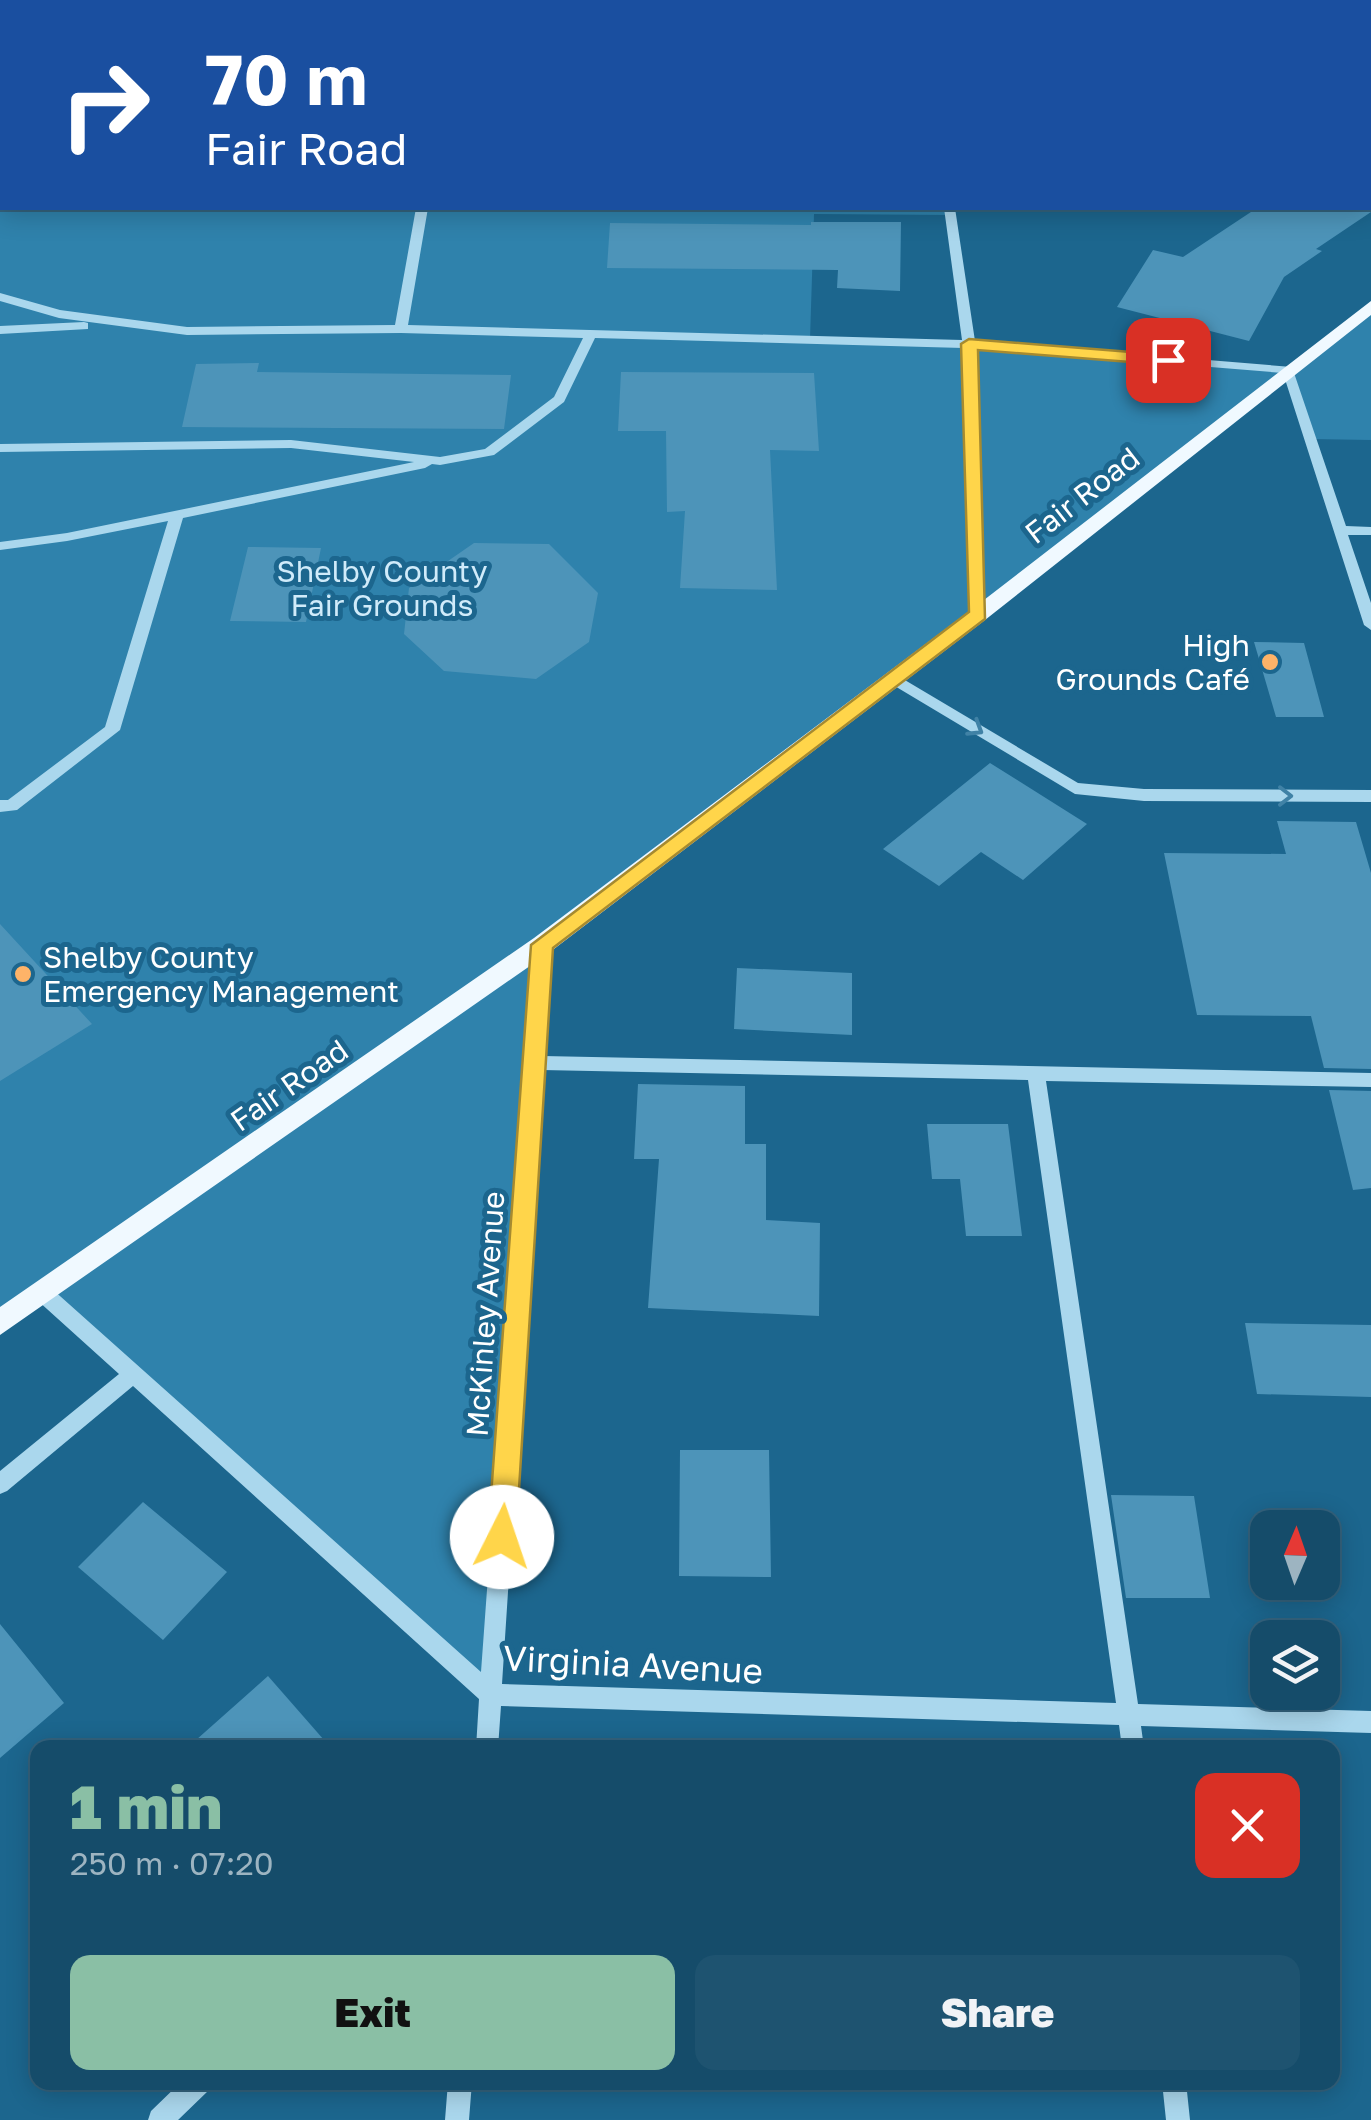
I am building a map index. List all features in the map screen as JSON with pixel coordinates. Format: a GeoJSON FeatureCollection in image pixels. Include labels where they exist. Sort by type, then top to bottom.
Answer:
{"type":"FeatureCollection","features":[{"type":"Feature","properties":{"kind":"main road","name":"Fair Road"},"geometry":{"type":"LineString","coordinates":[[0,1324],[542,945],[978,615],[1371,306]]}},
{"type":"Feature","properties":{"kind":"street"},"geometry":{"type":"LineString","coordinates":[[401,329],[422,210]]}},
{"type":"Feature","properties":{"kind":"street"},"geometry":{"type":"LineString","coordinates":[[950,210],[969,344],[978,615]]}},
{"type":"Feature","properties":{"kind":"street"},"geometry":{"type":"LineString","coordinates":[[0,298],[60,314],[187,332],[401,329],[969,344],[1288,370],[1371,625]]}},
{"type":"Feature","properties":{"kind":"street"},"geometry":{"type":"LineString","coordinates":[[0,330],[133,324]]}},
{"type":"Feature","properties":{"kind":"street"},"geometry":{"type":"LineString","coordinates":[[0,566],[4,546],[489,452],[559,399],[591,334]]}},
{"type":"Feature","properties":{"kind":"street"},"geometry":{"type":"LineString","coordinates":[[0,448],[292,444],[440,461]]}},
{"type":"Feature","properties":{"kind":"street"},"geometry":{"type":"LineString","coordinates":[[0,806],[11,806],[112,730],[176,514]]}},
{"type":"Feature","properties":{"kind":"street"},"geometry":{"type":"LineString","coordinates":[[1341,530],[1371,530]]}},
{"type":"Feature","properties":{"kind":"street"},"geometry":{"type":"LineString","coordinates":[[894,678],[1075,788],[1144,795],[1371,796]]}},
{"type":"Feature","properties":{"kind":"street","name":"McKinley Avenue"},"geometry":{"type":"LineString","coordinates":[[488,1740],[542,945]]}},
{"type":"Feature","properties":{"kind":"street"},"geometry":{"type":"LineString","coordinates":[[535,1064],[1371,1080]]}},
{"type":"Feature","properties":{"kind":"street"},"geometry":{"type":"LineString","coordinates":[[1036,1073],[1132,1740]]}},
{"type":"Feature","properties":{"kind":"street","name":"Virginia Avenue"},"geometry":{"type":"LineString","coordinates":[[44,1294],[491,1694],[1371,1722]]}},
{"type":"Feature","properties":{"kind":"street"},"geometry":{"type":"LineString","coordinates":[[0,1484],[133,1374]]}},
{"type":"Feature","properties":{"kind":"street"},"geometry":{"type":"LineString","coordinates":[[160,2120],[191,2090]]}},
{"type":"Feature","properties":{"kind":"street"},"geometry":{"type":"LineString","coordinates":[[456,2120],[459,2090]]}},
{"type":"Feature","properties":{"kind":"street"},"geometry":{"type":"LineString","coordinates":[[1175,2090],[1178,2120]]}},
{"type":"Feature","properties":{"kind":"green space","name":"Shelby County Fair Grounds"},"geometry":{"type":"Polygon","coordinates":[[[0,210],[950,210],[951,215],[814,214],[810,339],[969,344],[1288,370],[1371,306],[1371,440],[1311,439],[1288,371],[542,945],[491,1694],[44,1294],[0,1323],[0,210]]]}},
{"type":"Feature","properties":{"kind":"building"},"geometry":{"type":"Polygon","coordinates":[[[1254,210],[1371,210],[1284,277],[1249,341],[1117,307],[1153,250],[1183,257],[1254,210]]]}},
{"type":"Feature","properties":{"kind":"building"},"geometry":{"type":"Polygon","coordinates":[[[901,222],[900,291],[837,288],[838,270],[607,268],[610,223],[901,222]]]}},
{"type":"Feature","properties":{"kind":"building"},"geometry":{"type":"Polygon","coordinates":[[[259,363],[257,372],[511,375],[504,429],[182,427],[196,364],[259,363]]]}},
{"type":"Feature","properties":{"kind":"building"},"geometry":{"type":"Polygon","coordinates":[[[621,372],[814,373],[819,451],[770,450],[777,590],[680,588],[685,511],[667,512],[666,431],[618,431],[621,372]]]}},
{"type":"Feature","properties":{"kind":"building"},"geometry":{"type":"Polygon","coordinates":[[[474,543],[549,544],[598,593],[589,642],[536,679],[444,671],[404,634],[409,588],[474,543]]]}},
{"type":"Feature","properties":{"kind":"building"},"geometry":{"type":"Polygon","coordinates":[[[248,547],[321,548],[306,622],[230,621],[248,547]]]}},
{"type":"Feature","properties":{"kind":"building","name":"High Grounds Café"},"geometry":{"type":"Polygon","coordinates":[[[1254,642],[1304,643],[1324,717],[1276,717],[1254,642]]]}},
{"type":"Feature","properties":{"kind":"building"},"geometry":{"type":"Polygon","coordinates":[[[990,763],[1087,824],[1023,880],[981,852],[939,886],[883,849],[990,763]]]}},
{"type":"Feature","properties":{"kind":"building"},"geometry":{"type":"Polygon","coordinates":[[[1277,821],[1356,822],[1371,873],[1371,1069],[1324,1068],[1311,1016],[1197,1015],[1164,853],[1286,854],[1277,821]]]}},
{"type":"Feature","properties":{"kind":"building","name":"Shelby County Emergency Management"},"geometry":{"type":"Polygon","coordinates":[[[0,924],[92,1024],[0,1081],[0,924]]]}},
{"type":"Feature","properties":{"kind":"building"},"geometry":{"type":"Polygon","coordinates":[[[737,968],[852,973],[852,1035],[734,1029],[737,968]]]}},
{"type":"Feature","properties":{"kind":"building"},"geometry":{"type":"Polygon","coordinates":[[[638,1084],[745,1086],[745,1144],[766,1144],[766,1220],[820,1223],[819,1316],[648,1308],[659,1159],[634,1159],[638,1084]]]}},
{"type":"Feature","properties":{"kind":"building"},"geometry":{"type":"Polygon","coordinates":[[[1329,1090],[1371,1091],[1371,1188],[1353,1190],[1329,1090]]]}},
{"type":"Feature","properties":{"kind":"building"},"geometry":{"type":"Polygon","coordinates":[[[927,1124],[1008,1124],[1022,1236],[966,1236],[960,1179],[932,1179],[927,1124]]]}},
{"type":"Feature","properties":{"kind":"building"},"geometry":{"type":"Polygon","coordinates":[[[1245,1323],[1371,1325],[1371,1397],[1257,1394],[1245,1323]]]}},
{"type":"Feature","properties":{"kind":"building"},"geometry":{"type":"Polygon","coordinates":[[[680,1450],[769,1450],[771,1577],[679,1576],[680,1450]]]}},
{"type":"Feature","properties":{"kind":"building"},"geometry":{"type":"Polygon","coordinates":[[[1111,1495],[1194,1496],[1210,1598],[1126,1598],[1111,1495]]]}},
{"type":"Feature","properties":{"kind":"building"},"geometry":{"type":"Polygon","coordinates":[[[143,1502],[227,1572],[163,1640],[78,1567],[143,1502]]]}},
{"type":"Feature","properties":{"kind":"building"},"geometry":{"type":"Polygon","coordinates":[[[0,1624],[64,1703],[0,1758],[0,1624]]]}},
{"type":"Feature","properties":{"kind":"building"},"geometry":{"type":"Polygon","coordinates":[[[268,1676],[324,1740],[196,1740],[268,1676]]]}},
{"type":"Feature","properties":{"kind":"place","name":"High Grounds Café"},"geometry":{"type":"Point","coordinates":[1270,662]}},
{"type":"Feature","properties":{"kind":"place","name":"Shelby County Emergency Management"},"geometry":{"type":"Point","coordinates":[23,974]}},
{"type":"Feature","properties":{"kind":"route"},"geometry":{"type":"LineString","coordinates":[[502,1537],[542,945],[978,615],[969,344],[1168,360]]}}]}
